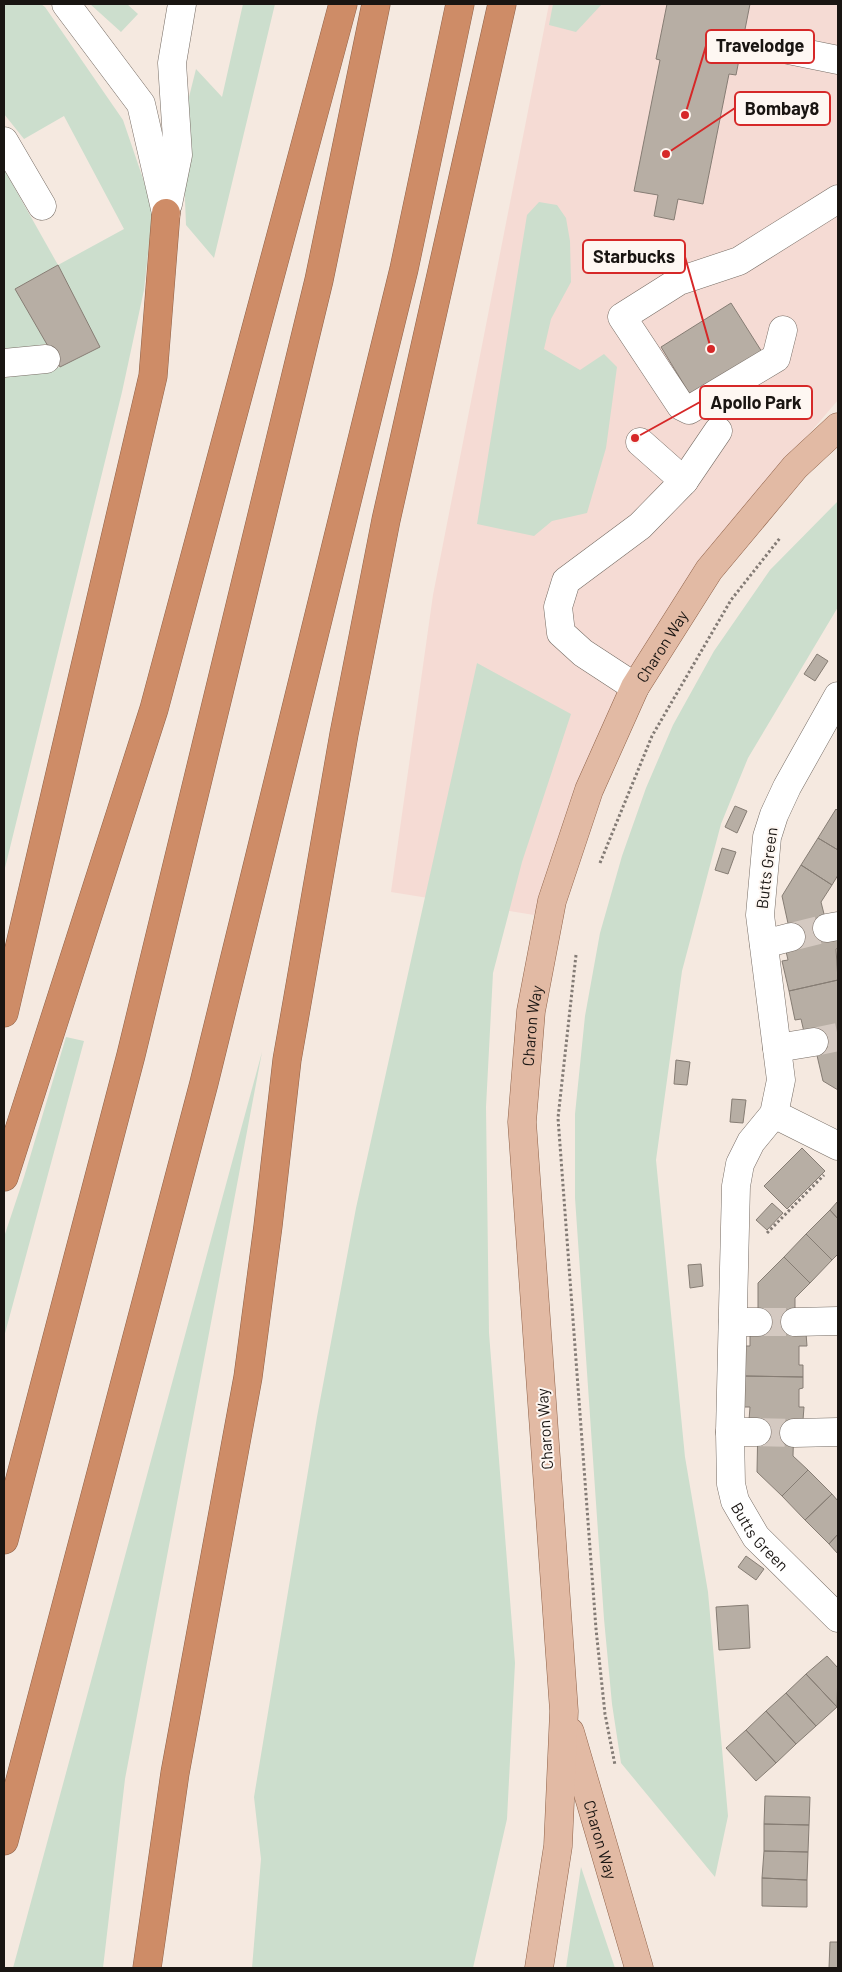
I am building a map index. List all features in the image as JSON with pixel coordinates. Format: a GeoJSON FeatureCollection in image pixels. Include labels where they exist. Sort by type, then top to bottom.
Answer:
{"type":"FeatureCollection","features":[{"type":"Feature","properties":{"kind":"highway"},"geometry":{"type":"LineString","coordinates":[[4,1178],[154,709],[343,4]]}},
{"type":"Feature","properties":{"kind":"highway"},"geometry":{"type":"LineString","coordinates":[[4,1540],[124,1084],[183,842],[319,280],[376,4]]}},
{"type":"Feature","properties":{"kind":"highway"},"geometry":{"type":"LineString","coordinates":[[4,1841],[206,1073],[404,269],[460,4]]}},
{"type":"Feature","properties":{"kind":"highway"},"geometry":{"type":"LineString","coordinates":[[147,1968],[175,1773],[248,1377],[287,1060],[344,734],[386,520],[502,4]]}},
{"type":"Feature","properties":{"kind":"highway"},"geometry":{"type":"LineString","coordinates":[[4,1013],[153,376],[166,213]]}},
{"type":"Feature","properties":{"kind":"main road","name":"Charon Way"},"geometry":{"type":"LineString","coordinates":[[539,1968],[558,1846],[564,1711],[522,1122],[531,1012],[552,901],[588,790],[635,688],[709,570],[795,467],[838,427]]}},
{"type":"Feature","properties":{"kind":"main road","name":"Charon Way"},"geometry":{"type":"LineString","coordinates":[[564,1711],[639,1968]]}},
{"type":"Feature","properties":{"kind":"street"},"geometry":{"type":"LineString","coordinates":[[66,4],[141,104],[166,213]]}},
{"type":"Feature","properties":{"kind":"street"},"geometry":{"type":"LineString","coordinates":[[166,213],[178,155],[172,63],[182,4]]}},
{"type":"Feature","properties":{"kind":"street"},"geometry":{"type":"LineString","coordinates":[[769,46],[838,60]]}},
{"type":"Feature","properties":{"kind":"street"},"geometry":{"type":"LineString","coordinates":[[4,141],[42,206]]}},
{"type":"Feature","properties":{"kind":"street"},"geometry":{"type":"LineString","coordinates":[[783,330],[776,358],[689,410],[681,406],[622,317],[679,281],[740,261],[838,199]]}},
{"type":"Feature","properties":{"kind":"street"},"geometry":{"type":"LineString","coordinates":[[4,363],[46,359]]}},
{"type":"Feature","properties":{"kind":"street"},"geometry":{"type":"LineString","coordinates":[[635,688],[583,653],[561,633],[558,607],[566,581],[640,526],[684,481],[718,431]]}},
{"type":"Feature","properties":{"kind":"street"},"geometry":{"type":"LineString","coordinates":[[640,442],[684,481]]}},
{"type":"Feature","properties":{"kind":"street","name":"Butts Green"},"geometry":{"type":"LineString","coordinates":[[834,711],[774,815],[768,837],[760,915],[781,1080],[774,1114],[751,1142],[740,1164],[736,1186],[734,1267],[745,1322],[730,1432],[732,1484],[735,1501],[756,1538],[838,1618]]}},
{"type":"Feature","properties":{"kind":"street"},"geometry":{"type":"LineString","coordinates":[[764,944],[791,937]]}},
{"type":"Feature","properties":{"kind":"street"},"geometry":{"type":"LineString","coordinates":[[777,1048],[814,1042]]}},
{"type":"Feature","properties":{"kind":"street"},"geometry":{"type":"LineString","coordinates":[[774,1114],[838,1146]]}},
{"type":"Feature","properties":{"kind":"street"},"geometry":{"type":"LineString","coordinates":[[795,1322],[838,1321]]}},
{"type":"Feature","properties":{"kind":"street"},"geometry":{"type":"LineString","coordinates":[[730,1432],[757,1432]]}},
{"type":"Feature","properties":{"kind":"street"},"geometry":{"type":"LineString","coordinates":[[794,1433],[838,1432]]}},
{"type":"Feature","properties":{"kind":"path"},"geometry":{"type":"LineString","coordinates":[[600,865],[652,736],[731,600],[783,534]]}},
{"type":"Feature","properties":{"kind":"path"},"geometry":{"type":"LineString","coordinates":[[577,950],[558,1118],[596,1629]]}},
{"type":"Feature","properties":{"kind":"path"},"geometry":{"type":"LineString","coordinates":[[734,1267],[824,1174]]}},
{"type":"Feature","properties":{"kind":"shaded area"},"geometry":{"type":"Polygon","coordinates":[[[549,4],[838,4],[838,400],[774,475],[608,717],[534,915],[391,892],[433,595],[549,4]]]}},
{"type":"Feature","properties":{"kind":"green space"},"geometry":{"type":"Polygon","coordinates":[[[4,4],[41,4],[45,7],[123,120],[153,208],[144,290],[122,392],[4,872],[4,378],[60,367],[100,347],[58,265],[124,229],[64,116],[24,139],[4,114],[4,4]]]}},
{"type":"Feature","properties":{"kind":"green space"},"geometry":{"type":"Polygon","coordinates":[[[90,4],[127,4],[138,14],[121,32],[90,4]]]}},
{"type":"Feature","properties":{"kind":"green space"},"geometry":{"type":"Polygon","coordinates":[[[243,4],[275,4],[214,258],[186,225],[182,125],[196,69],[222,97],[243,4]]]}},
{"type":"Feature","properties":{"kind":"green space"},"geometry":{"type":"Polygon","coordinates":[[[553,4],[602,4],[576,32],[549,25],[553,4]]]}},
{"type":"Feature","properties":{"kind":"green space"},"geometry":{"type":"Polygon","coordinates":[[[4,169],[58,265],[15,289],[47,344],[4,351],[4,169]]]}},
{"type":"Feature","properties":{"kind":"green space"},"geometry":{"type":"Polygon","coordinates":[[[539,202],[557,205],[566,218],[570,241],[571,282],[551,319],[544,349],[580,370],[604,354],[617,367],[606,448],[587,513],[552,521],[534,536],[477,524],[527,215],[539,202]]]}},
{"type":"Feature","properties":{"kind":"green space"},"geometry":{"type":"Polygon","coordinates":[[[838,501],[838,607],[748,758],[721,824],[682,971],[656,1160],[685,1457],[708,1592],[728,1816],[715,1877],[621,1763],[612,1704],[604,1619],[575,1198],[575,1114],[585,1016],[600,933],[622,856],[646,788],[673,725],[714,651],[770,570],[838,501]]]}},
{"type":"Feature","properties":{"kind":"green space"},"geometry":{"type":"Polygon","coordinates":[[[477,663],[571,714],[522,862],[493,973],[486,1107],[489,1333],[515,1663],[507,1819],[473,1968],[252,1968],[261,1859],[254,1797],[317,1417],[356,1208],[477,663]]]}},
{"type":"Feature","properties":{"kind":"green space"},"geometry":{"type":"Polygon","coordinates":[[[66,1037],[84,1041],[4,1337],[4,1237],[66,1037]]]}},
{"type":"Feature","properties":{"kind":"green space"},"geometry":{"type":"Polygon","coordinates":[[[262,1052],[125,1779],[103,1968],[13,1968],[262,1052]]]}},
{"type":"Feature","properties":{"kind":"green space"},"geometry":{"type":"Polygon","coordinates":[[[581,1867],[615,1968],[566,1968],[581,1867]]]}},
{"type":"Feature","properties":{"kind":"building"},"geometry":{"type":"Polygon","coordinates":[[[667,4],[750,4],[736,75],[729,74],[703,204],[678,199],[674,220],[654,216],[658,195],[634,191],[660,60],[656,59],[667,4]]]}},
{"type":"Feature","properties":{"kind":"building"},"geometry":{"type":"Polygon","coordinates":[[[58,265],[100,347],[60,367],[15,289],[58,265]]]}},
{"type":"Feature","properties":{"kind":"building"},"geometry":{"type":"Polygon","coordinates":[[[731,303],[762,352],[691,396],[661,347],[731,303]]]}},
{"type":"Feature","properties":{"kind":"building"},"geometry":{"type":"Polygon","coordinates":[[[817,654],[828,661],[815,681],[804,674],[817,654]]]}},
{"type":"Feature","properties":{"kind":"building"},"geometry":{"type":"Polygon","coordinates":[[[735,806],[747,811],[737,833],[725,827],[735,806]]]}},
{"type":"Feature","properties":{"kind":"building"},"geometry":{"type":"Polygon","coordinates":[[[836,809],[838,811],[838,850],[818,838],[836,809]]]}},
{"type":"Feature","properties":{"kind":"building"},"geometry":{"type":"Polygon","coordinates":[[[818,838],[838,850],[838,875],[832,885],[801,865],[818,838]]]}},
{"type":"Feature","properties":{"kind":"building"},"geometry":{"type":"Polygon","coordinates":[[[722,848],[736,852],[728,874],[715,870],[722,848]]]}},
{"type":"Feature","properties":{"kind":"building"},"geometry":{"type":"Polygon","coordinates":[[[801,865],[832,885],[821,902],[825,918],[838,935],[838,948],[836,949],[838,980],[789,991],[782,961],[788,960],[785,947],[791,937],[782,896],[801,865]]]}},
{"type":"Feature","properties":{"kind":"building"},"geometry":{"type":"Polygon","coordinates":[[[838,980],[838,1090],[823,1081],[811,1030],[804,1032],[801,1019],[795,1020],[789,991],[838,980]]]}},
{"type":"Feature","properties":{"kind":"building"},"geometry":{"type":"Polygon","coordinates":[[[676,1060],[690,1062],[687,1085],[674,1084],[676,1060]]]}},
{"type":"Feature","properties":{"kind":"building"},"geometry":{"type":"Polygon","coordinates":[[[732,1099],[746,1100],[743,1123],[730,1122],[732,1099]]]}},
{"type":"Feature","properties":{"kind":"building"},"geometry":{"type":"Polygon","coordinates":[[[802,1148],[825,1171],[787,1209],[764,1186],[802,1148]]]}},
{"type":"Feature","properties":{"kind":"building"},"geometry":{"type":"Polygon","coordinates":[[[838,1201],[838,1219],[830,1210],[838,1201]]]}},
{"type":"Feature","properties":{"kind":"building"},"geometry":{"type":"Polygon","coordinates":[[[772,1203],[783,1213],[767,1230],[756,1220],[772,1203]]]}},
{"type":"Feature","properties":{"kind":"building"},"geometry":{"type":"Polygon","coordinates":[[[830,1210],[838,1219],[838,1254],[832,1260],[806,1234],[830,1210]]]}},
{"type":"Feature","properties":{"kind":"building"},"geometry":{"type":"Polygon","coordinates":[[[806,1234],[832,1260],[810,1283],[784,1257],[806,1234]]]}},
{"type":"Feature","properties":{"kind":"building"},"geometry":{"type":"Polygon","coordinates":[[[784,1257],[810,1283],[795,1298],[795,1333],[806,1333],[807,1346],[799,1346],[799,1365],[803,1365],[803,1377],[744,1376],[744,1346],[750,1346],[750,1333],[758,1333],[758,1283],[784,1257]]]}},
{"type":"Feature","properties":{"kind":"building"},"geometry":{"type":"Polygon","coordinates":[[[701,1264],[703,1286],[690,1288],[688,1265],[701,1264]]]}},
{"type":"Feature","properties":{"kind":"building"},"geometry":{"type":"Polygon","coordinates":[[[744,1376],[803,1377],[803,1388],[799,1389],[799,1407],[804,1407],[803,1420],[794,1420],[793,1456],[808,1470],[782,1496],[757,1472],[758,1420],[749,1420],[750,1407],[744,1407],[744,1376]]]}},
{"type":"Feature","properties":{"kind":"building"},"geometry":{"type":"Polygon","coordinates":[[[808,1470],[832,1494],[805,1520],[782,1496],[808,1470]]]}},
{"type":"Feature","properties":{"kind":"building"},"geometry":{"type":"Polygon","coordinates":[[[832,1494],[838,1501],[838,1534],[829,1544],[805,1520],[832,1494]]]}},
{"type":"Feature","properties":{"kind":"building"},"geometry":{"type":"Polygon","coordinates":[[[838,1534],[838,1554],[829,1544],[838,1534]]]}},
{"type":"Feature","properties":{"kind":"building"},"geometry":{"type":"Polygon","coordinates":[[[746,1556],[764,1569],[756,1580],[738,1567],[746,1556]]]}},
{"type":"Feature","properties":{"kind":"building"},"geometry":{"type":"Polygon","coordinates":[[[748,1605],[750,1648],[719,1650],[716,1607],[748,1605]]]}},
{"type":"Feature","properties":{"kind":"building"},"geometry":{"type":"Polygon","coordinates":[[[827,1656],[838,1668],[837,1707],[806,1674],[827,1656]]]}},
{"type":"Feature","properties":{"kind":"building"},"geometry":{"type":"Polygon","coordinates":[[[806,1674],[837,1707],[816,1726],[786,1693],[806,1674]]]}},
{"type":"Feature","properties":{"kind":"building"},"geometry":{"type":"Polygon","coordinates":[[[786,1693],[816,1726],[796,1744],[766,1711],[786,1693]]]}},
{"type":"Feature","properties":{"kind":"building"},"geometry":{"type":"Polygon","coordinates":[[[766,1711],[796,1744],[776,1763],[746,1730],[766,1711]]]}},
{"type":"Feature","properties":{"kind":"building"},"geometry":{"type":"Polygon","coordinates":[[[746,1730],[776,1763],[756,1781],[726,1748],[746,1730]]]}},
{"type":"Feature","properties":{"kind":"building"},"geometry":{"type":"Polygon","coordinates":[[[765,1796],[810,1797],[809,1825],[764,1824],[765,1796]]]}},
{"type":"Feature","properties":{"kind":"building"},"geometry":{"type":"Polygon","coordinates":[[[764,1824],[809,1825],[808,1852],[764,1851],[764,1824]]]}},
{"type":"Feature","properties":{"kind":"building"},"geometry":{"type":"Polygon","coordinates":[[[764,1851],[808,1852],[807,1880],[762,1878],[764,1851]]]}},
{"type":"Feature","properties":{"kind":"building"},"geometry":{"type":"Polygon","coordinates":[[[762,1878],[807,1880],[807,1907],[762,1906],[762,1878]]]}},
{"type":"Feature","properties":{"kind":"building"},"geometry":{"type":"Polygon","coordinates":[[[830,1942],[838,1942],[838,1968],[829,1968],[830,1942]]]}},
{"type":"Feature","properties":{"kind":"tunnel"},"geometry":{"type":"LineString","coordinates":[[791,937],[827,928]]}},
{"type":"Feature","properties":{"kind":"tunnel"},"geometry":{"type":"LineString","coordinates":[[814,1042],[838,1037]]}},
{"type":"Feature","properties":{"kind":"tunnel"},"geometry":{"type":"LineString","coordinates":[[758,1322],[795,1322]]}},
{"type":"Feature","properties":{"kind":"tunnel"},"geometry":{"type":"LineString","coordinates":[[757,1432],[794,1433]]}},
{"type":"Feature","properties":{"kind":"place","name":"Travelodge"},"geometry":{"type":"Point","coordinates":[685,115]}},
{"type":"Feature","properties":{"kind":"place","name":"Bombay8"},"geometry":{"type":"Point","coordinates":[666,154]}},
{"type":"Feature","properties":{"kind":"place","name":"Starbucks"},"geometry":{"type":"Point","coordinates":[711,349]}},
{"type":"Feature","properties":{"kind":"place","name":"Apollo Park"},"geometry":{"type":"Point","coordinates":[635,438]}}]}
